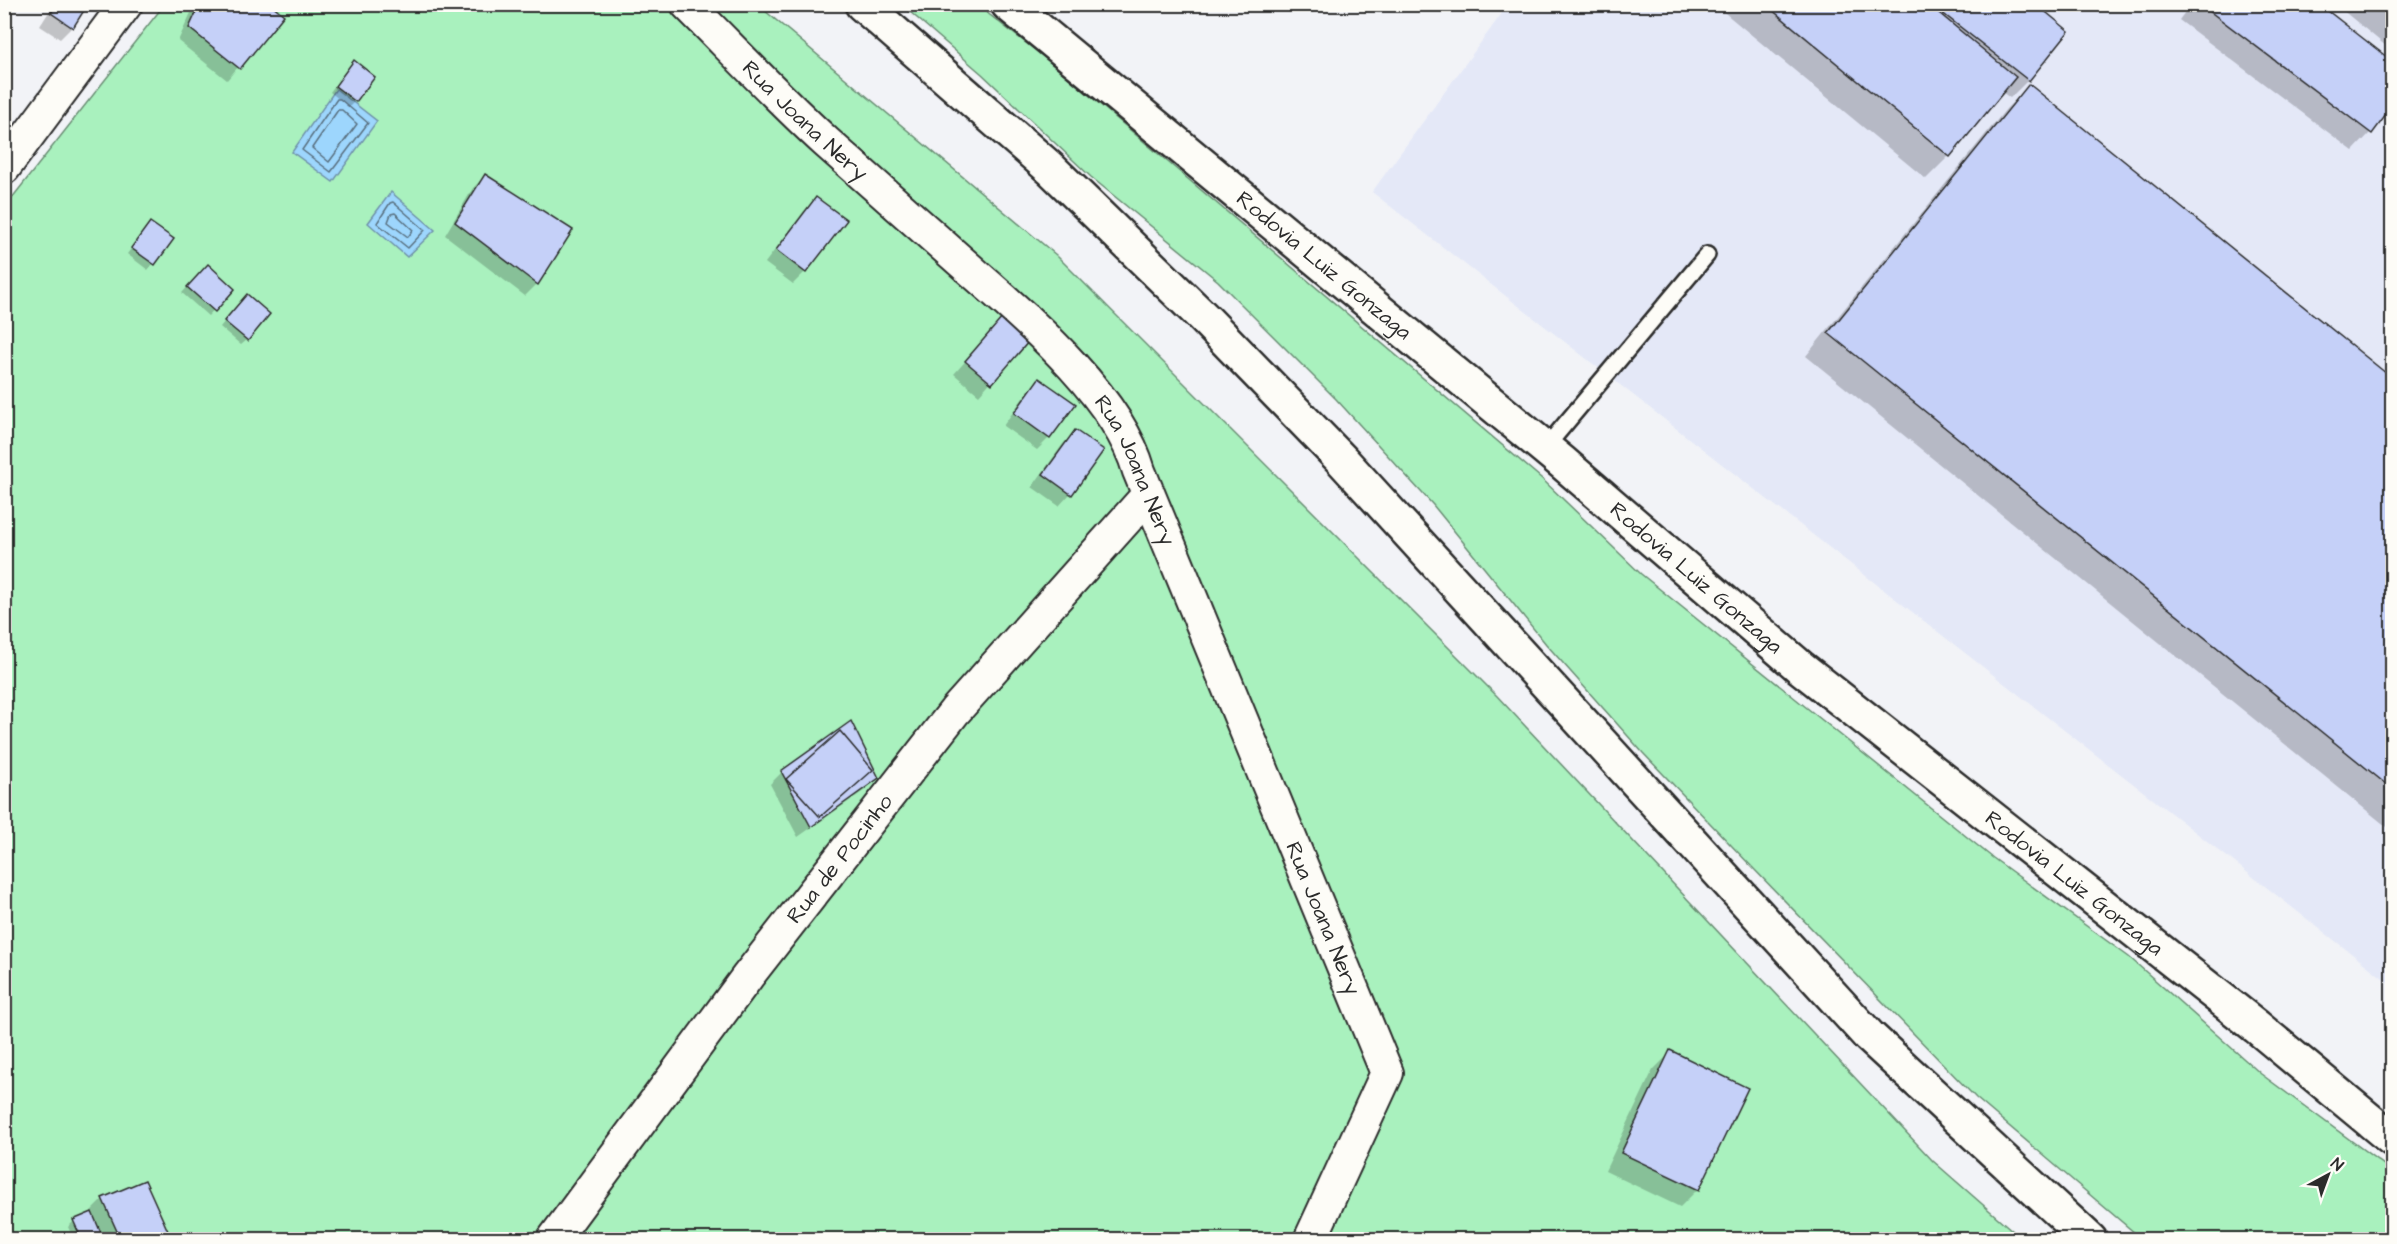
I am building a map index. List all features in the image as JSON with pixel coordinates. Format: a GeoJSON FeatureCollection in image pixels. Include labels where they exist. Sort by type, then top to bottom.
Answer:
{"type":"FeatureCollection","features":[{"type":"Feature","properties":{"kind":"highway"},"geometry":{"type":"LineString","coordinates":[[862,4],[1051,169],[1206,320],[1350,469],[1869,1036],[2090,1239]]}},
{"type":"Feature","properties":{"kind":"highway","name":"Rodovia Luiz Gonzaga"},"geometry":{"type":"LineString","coordinates":[[1008,4],[1545,448],[1800,668],[2257,1027],[2392,1139]]}},
{"type":"Feature","properties":{"kind":"street"},"geometry":{"type":"LineString","coordinates":[[4,168],[126,4]]}},
{"type":"Feature","properties":{"kind":"street","name":"Rua Joana Nery"},"geometry":{"type":"LineString","coordinates":[[687,4],[824,140],[994,291],[1061,354],[1102,403],[1133,451],[1148,495],[1387,1073],[1310,1239]]}},
{"type":"Feature","properties":{"kind":"street","name":"Rua de Pocinho"},"geometry":{"type":"LineString","coordinates":[[553,1239],[748,976],[955,711],[1148,495]]}},
{"type":"Feature","properties":{"kind":"lane"},"geometry":{"type":"LineString","coordinates":[[1545,448],[1707,255]]}},
{"type":"Feature","properties":{"kind":"shaded area"},"geometry":{"type":"Polygon","coordinates":[[[1508,5],[2392,5],[2392,985],[1372,192],[1508,5]]]}},
{"type":"Feature","properties":{"kind":"green space"},"geometry":{"type":"Polygon","coordinates":[[[164,5],[758,5],[1056,255],[1497,696],[1933,1161],[2022,1239],[5,1239],[4,208],[164,5]]]}},
{"type":"Feature","properties":{"kind":"green space"},"geometry":{"type":"Polygon","coordinates":[[[902,5],[977,5],[1044,57],[1541,478],[1641,574],[1993,858],[2129,957],[2261,1074],[2392,1171],[2392,1239],[2142,1239],[1976,1098],[1752,867],[1643,753],[1546,644],[1433,505],[1336,399],[1218,281],[1091,177],[982,74],[902,5]]]}},
{"type":"Feature","properties":{"kind":"water"},"geometry":{"type":"Polygon","coordinates":[[[336,89],[377,121],[333,182],[292,152],[336,89]]]}},
{"type":"Feature","properties":{"kind":"water"},"geometry":{"type":"Polygon","coordinates":[[[391,192],[435,230],[407,257],[368,223],[391,192]]]}},
{"type":"Feature","properties":{"kind":"building"},"geometry":{"type":"Polygon","coordinates":[[[57,4],[88,4],[73,28],[51,13],[57,4]]]}},
{"type":"Feature","properties":{"kind":"building"},"geometry":{"type":"Polygon","coordinates":[[[200,4],[271,4],[284,15],[240,69],[189,28],[200,4]]]}},
{"type":"Feature","properties":{"kind":"building"},"geometry":{"type":"Polygon","coordinates":[[[1765,4],[1928,4],[2016,77],[1950,157],[1765,4]]]}},
{"type":"Feature","properties":{"kind":"building"},"geometry":{"type":"Polygon","coordinates":[[[1931,4],[2036,4],[2069,31],[2029,81],[1931,4]]]}},
{"type":"Feature","properties":{"kind":"building"},"geometry":{"type":"Polygon","coordinates":[[[2200,4],[2319,4],[2392,61],[2392,107],[2372,134],[2200,4]]]}},
{"type":"Feature","properties":{"kind":"building"},"geometry":{"type":"Polygon","coordinates":[[[354,60],[375,77],[356,102],[335,86],[354,60]]]}},
{"type":"Feature","properties":{"kind":"building"},"geometry":{"type":"Polygon","coordinates":[[[2029,84],[2392,378],[2392,789],[1828,333],[2029,84]]]}},
{"type":"Feature","properties":{"kind":"building"},"geometry":{"type":"Polygon","coordinates":[[[485,174],[573,230],[538,285],[455,222],[485,174]]]}},
{"type":"Feature","properties":{"kind":"building"},"geometry":{"type":"Polygon","coordinates":[[[816,197],[847,220],[806,273],[776,250],[816,197]]]}},
{"type":"Feature","properties":{"kind":"building"},"geometry":{"type":"Polygon","coordinates":[[[150,222],[174,239],[155,265],[131,248],[150,222]]]}},
{"type":"Feature","properties":{"kind":"building"},"geometry":{"type":"Polygon","coordinates":[[[208,264],[235,289],[215,312],[187,287],[208,264]]]}},
{"type":"Feature","properties":{"kind":"building"},"geometry":{"type":"Polygon","coordinates":[[[247,294],[270,314],[248,341],[224,321],[247,294]]]}},
{"type":"Feature","properties":{"kind":"building"},"geometry":{"type":"Polygon","coordinates":[[[1002,318],[1029,341],[992,384],[965,361],[1002,318]]]}},
{"type":"Feature","properties":{"kind":"building"},"geometry":{"type":"Polygon","coordinates":[[[1039,378],[1076,404],[1050,439],[1014,413],[1039,378]]]}},
{"type":"Feature","properties":{"kind":"building"},"geometry":{"type":"Polygon","coordinates":[[[1075,430],[1104,450],[1072,495],[1043,474],[1075,430]]]}},
{"type":"Feature","properties":{"kind":"building"},"geometry":{"type":"Polygon","coordinates":[[[851,721],[879,778],[811,827],[781,771],[851,721]]]}},
{"type":"Feature","properties":{"kind":"building"},"geometry":{"type":"Polygon","coordinates":[[[840,731],[873,770],[820,817],[786,779],[840,731]]]}},
{"type":"Feature","properties":{"kind":"building"},"geometry":{"type":"Polygon","coordinates":[[[1670,1050],[1748,1088],[1699,1190],[1621,1153],[1670,1050]]]}},
{"type":"Feature","properties":{"kind":"building"},"geometry":{"type":"Polygon","coordinates":[[[145,1180],[172,1240],[121,1240],[102,1198],[145,1180]]]}},
{"type":"Feature","properties":{"kind":"building"},"geometry":{"type":"Polygon","coordinates":[[[92,1212],[104,1240],[82,1240],[73,1220],[92,1212]]]}}]}
